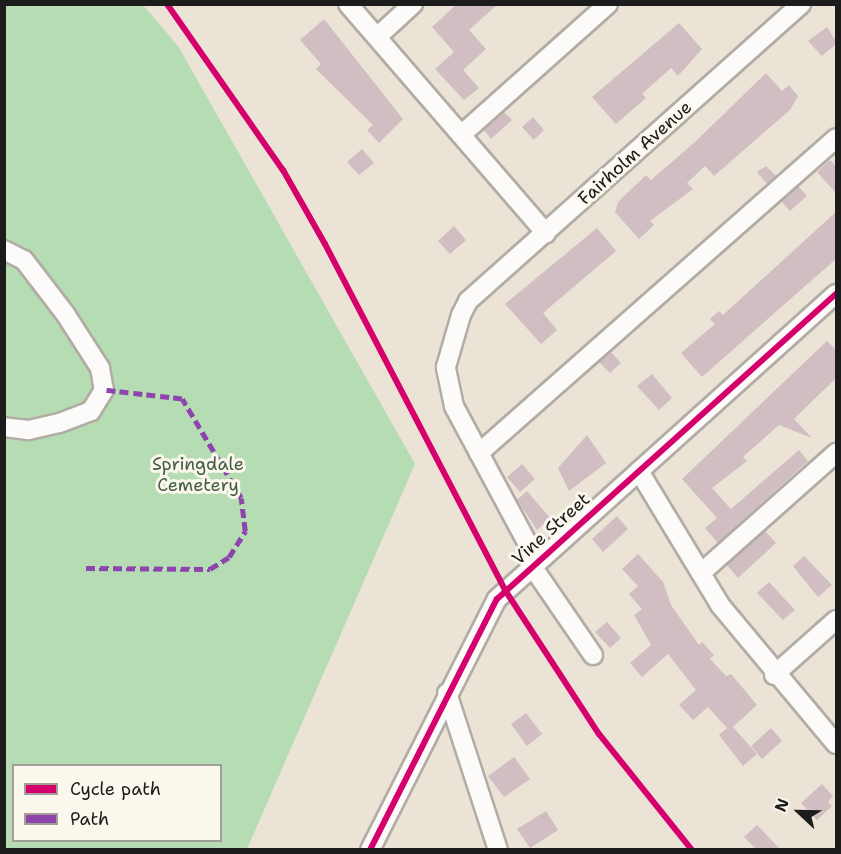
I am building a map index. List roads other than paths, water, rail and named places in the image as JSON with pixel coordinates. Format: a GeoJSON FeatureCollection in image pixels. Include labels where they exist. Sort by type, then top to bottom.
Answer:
{"type":"FeatureCollection","features":[{"type":"Feature","properties":{"kind":"street"},"geometry":{"type":"LineString","coordinates":[[348,4],[546,233]]}},
{"type":"Feature","properties":{"kind":"street"},"geometry":{"type":"LineString","coordinates":[[377,37],[413,4]]}},
{"type":"Feature","properties":{"kind":"street"},"geometry":{"type":"LineString","coordinates":[[461,135],[608,4]]}},
{"type":"Feature","properties":{"kind":"street","name":"Fairholm Avenue"},"geometry":{"type":"LineString","coordinates":[[478,453],[453,406],[446,367],[468,301],[801,4]]}},
{"type":"Feature","properties":{"kind":"street"},"geometry":{"type":"LineString","coordinates":[[593,656],[535,563],[478,453],[837,138]]}},
{"type":"Feature","properties":{"kind":"street"},"geometry":{"type":"LineString","coordinates":[[4,250],[24,260],[66,315],[100,368],[104,390],[91,411],[59,423],[28,430],[4,427]]}},
{"type":"Feature","properties":{"kind":"street","name":"Vine Street"},"geometry":{"type":"LineString","coordinates":[[370,849],[487,612],[535,563],[837,294]]}},
{"type":"Feature","properties":{"kind":"street"},"geometry":{"type":"LineString","coordinates":[[701,573],[837,453]]}},
{"type":"Feature","properties":{"kind":"street"},"geometry":{"type":"LineString","coordinates":[[639,471],[701,573],[774,675],[837,744]]}},
{"type":"Feature","properties":{"kind":"street"},"geometry":{"type":"LineString","coordinates":[[774,675],[837,620]]}},
{"type":"Feature","properties":{"kind":"street"},"geometry":{"type":"LineString","coordinates":[[447,693],[498,849]]}},
{"type":"Feature","properties":{"kind":"park label","name":"Springdale Cemetery"},"geometry":{"type":"Point","coordinates":[198,475]}}]}
